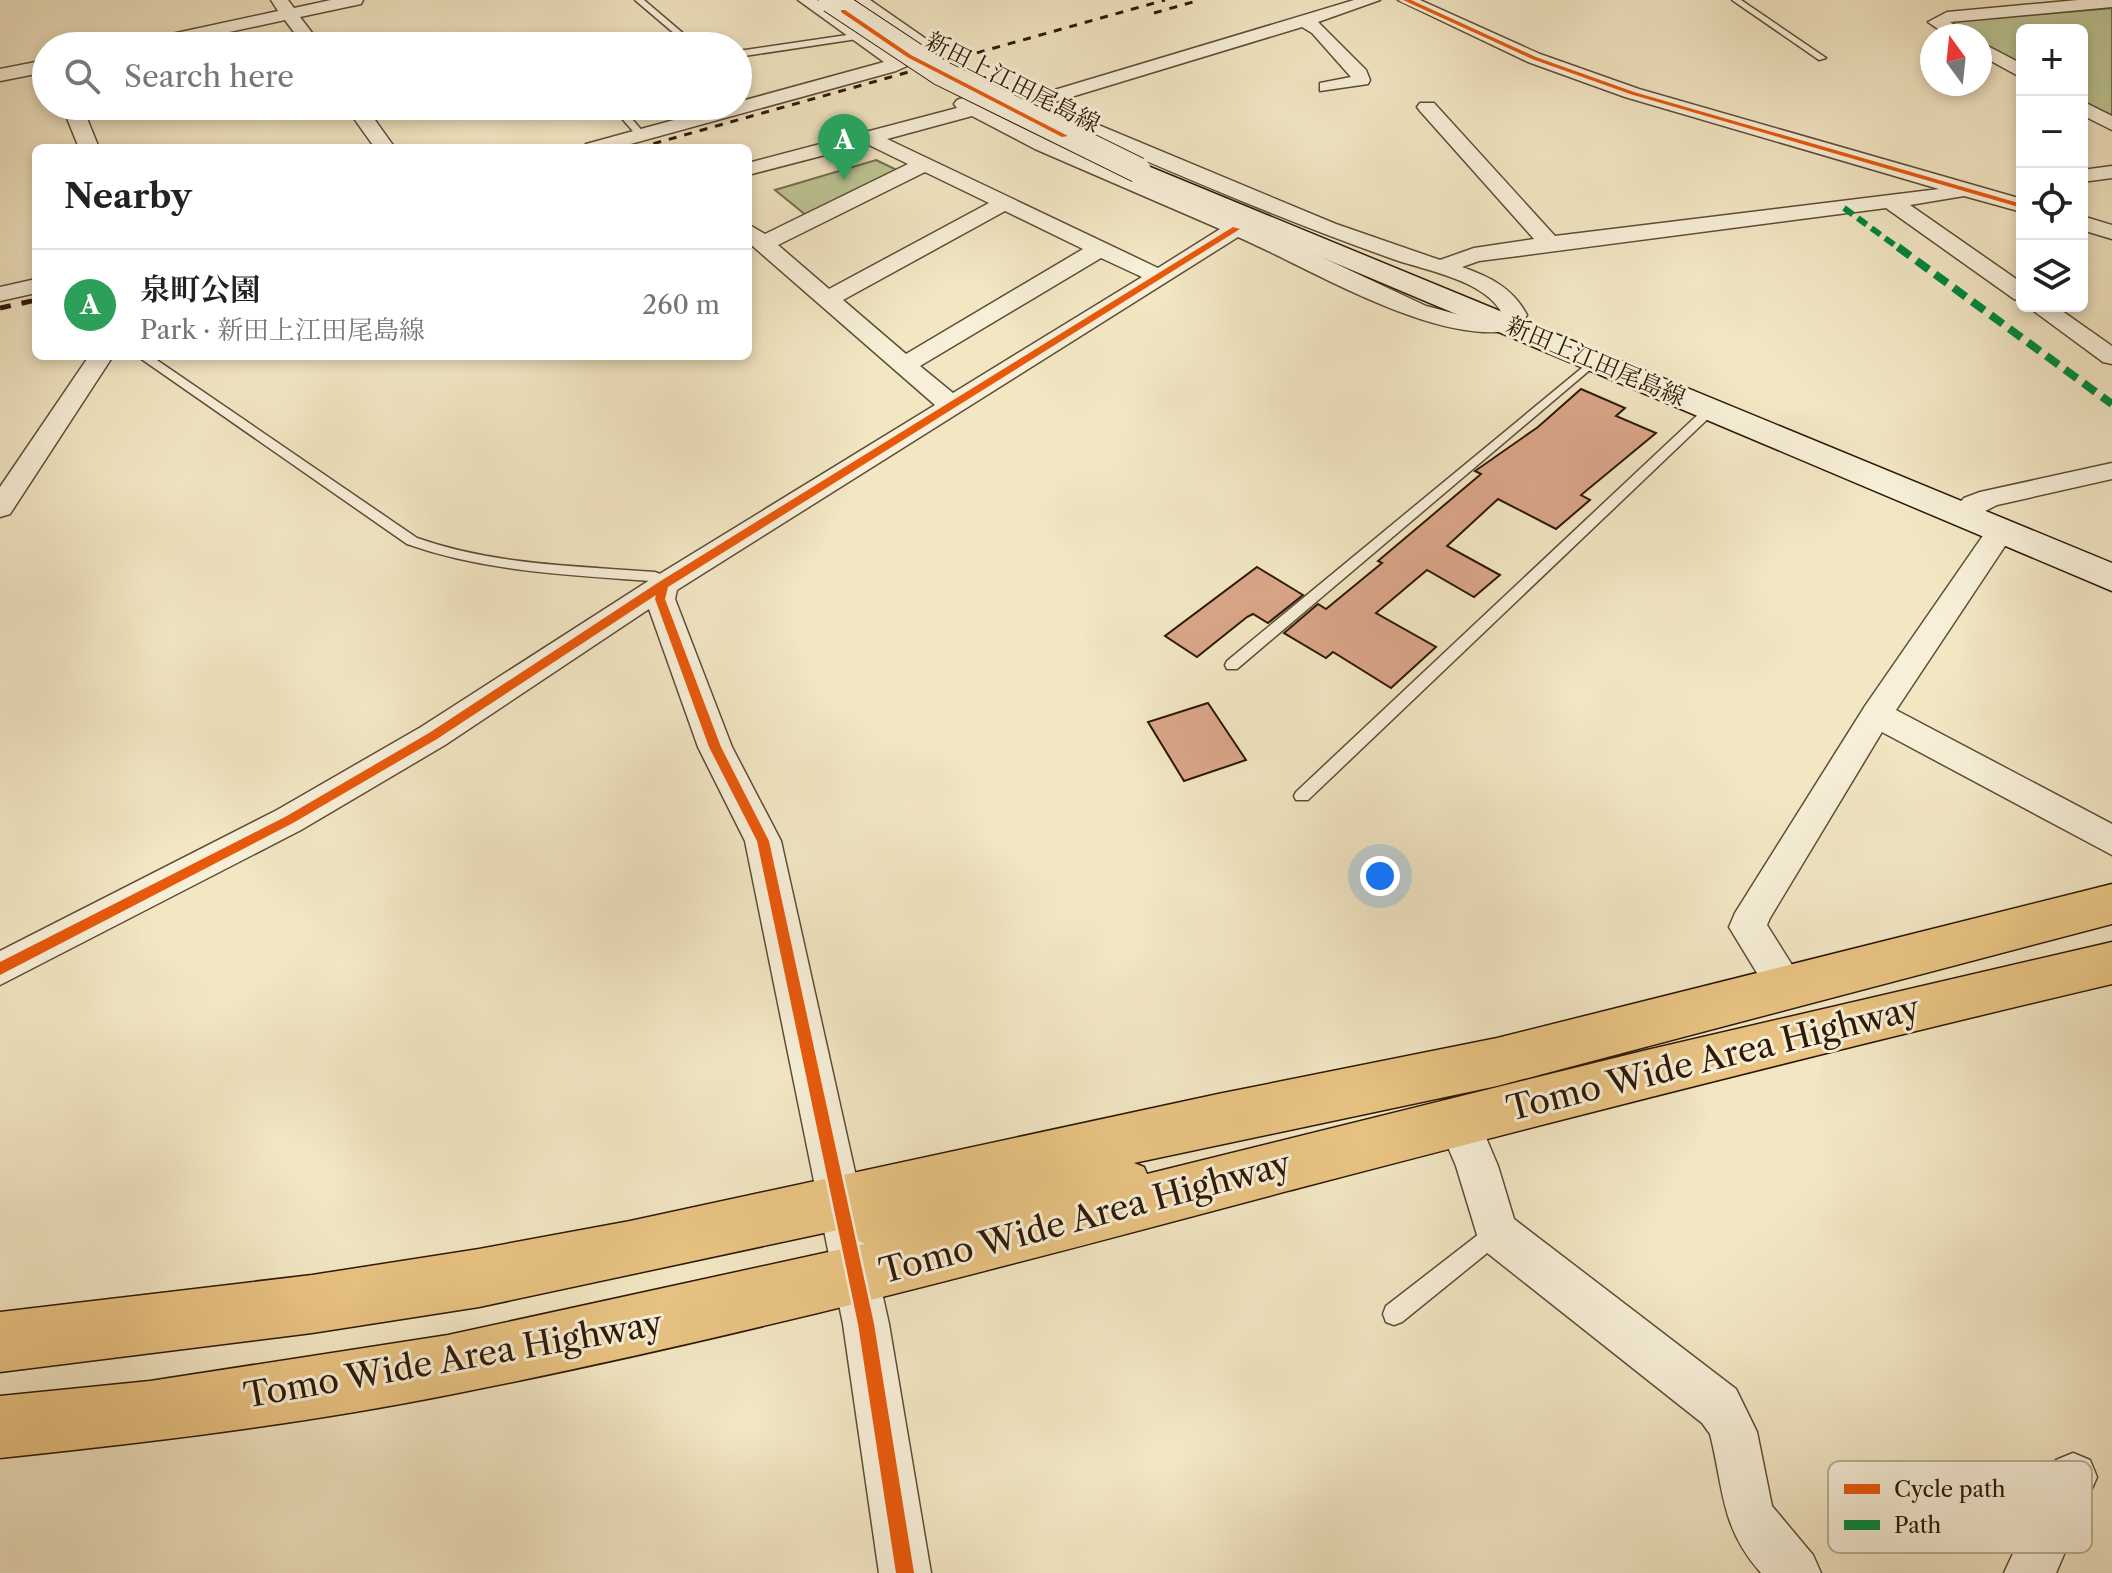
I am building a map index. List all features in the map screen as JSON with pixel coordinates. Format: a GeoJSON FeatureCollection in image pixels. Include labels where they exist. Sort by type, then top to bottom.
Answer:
{"type":"FeatureCollection","features":[{"type":"Feature","properties":{"kind":"highway","name":"Tomo Wide Area Highway"},"geometry":{"type":"LineString","coordinates":[[0,1342],[179,1323],[479,1278],[1497,1062],[2112,904]]}},
{"type":"Feature","properties":{"kind":"highway","name":"Tomo Wide Area Highway"},"geometry":{"type":"LineString","coordinates":[[0,1427],[97,1418],[349,1383],[519,1351],[857,1277],[1832,1026],[2112,963]]}},
{"type":"Feature","properties":{"kind":"highway"},"geometry":{"type":"LineString","coordinates":[[840,1202],[893,1228],[1047,1192],[1128,1186],[1180,1192]]}},
{"type":"Feature","properties":{"kind":"main road","name":"新田上江田尾島線"},"geometry":{"type":"LineString","coordinates":[[831,0],[899,48],[975,91],[1138,170],[2112,578]]}},
{"type":"Feature","properties":{"kind":"street"},"geometry":{"type":"LineString","coordinates":[[191,32],[284,7],[355,0]]}},
{"type":"Feature","properties":{"kind":"street"},"geometry":{"type":"LineString","coordinates":[[806,0],[854,37],[897,63]]}},
{"type":"Feature","properties":{"kind":"street"},"geometry":{"type":"LineString","coordinates":[[752,104],[933,50],[859,0]]}},
{"type":"Feature","properties":{"kind":"street"},"geometry":{"type":"LineString","coordinates":[[1033,103],[1372,0]]}},
{"type":"Feature","properties":{"kind":"street"},"geometry":{"type":"LineString","coordinates":[[1406,0],[1534,58],[1632,93],[2016,204]]}},
{"type":"Feature","properties":{"kind":"street"},"geometry":{"type":"LineString","coordinates":[[1940,24],[1937,22],[1947,17],[2112,2]]}},
{"type":"Feature","properties":{"kind":"street"},"geometry":{"type":"LineString","coordinates":[[284,7],[303,32]]}},
{"type":"Feature","properties":{"kind":"street"},"geometry":{"type":"LineString","coordinates":[[1304,21],[1318,29],[1361,80],[1354,84],[1327,87]]}},
{"type":"Feature","properties":{"kind":"street"},"geometry":{"type":"LineString","coordinates":[[1992,54],[2016,68]]}},
{"type":"Feature","properties":{"kind":"street"},"geometry":{"type":"LineString","coordinates":[[0,75],[32,69]]}},
{"type":"Feature","properties":{"kind":"street"},"geometry":{"type":"LineString","coordinates":[[1000,91],[1033,103],[1328,229],[1476,280],[1507,299],[1515,315],[1510,324],[1489,327],[1454,323],[1370,290],[1042,145],[964,104],[965,101],[1000,91]]}},
{"type":"Feature","properties":{"kind":"street"},"geometry":{"type":"LineString","coordinates":[[1427,107],[1550,243]]}},
{"type":"Feature","properties":{"kind":"street"},"geometry":{"type":"LineString","coordinates":[[752,168],[973,110]]}},
{"type":"Feature","properties":{"kind":"street"},"geometry":{"type":"LineString","coordinates":[[2088,110],[2112,124]]}},
{"type":"Feature","properties":{"kind":"street"},"geometry":{"type":"LineString","coordinates":[[78,120],[87,144]]}},
{"type":"Feature","properties":{"kind":"street"},"geometry":{"type":"LineString","coordinates":[[365,120],[382,144]]}},
{"type":"Feature","properties":{"kind":"street"},"geometry":{"type":"LineString","coordinates":[[608,144],[694,120]]}},
{"type":"Feature","properties":{"kind":"street"},"geometry":{"type":"LineString","coordinates":[[866,136],[1159,277]]}},
{"type":"Feature","properties":{"kind":"street"},"geometry":{"type":"LineString","coordinates":[[923,165],[756,238],[952,406]]}},
{"type":"Feature","properties":{"kind":"street"},"geometry":{"type":"LineString","coordinates":[[2088,175],[2112,172]]}},
{"type":"Feature","properties":{"kind":"street"},"geometry":{"type":"LineString","coordinates":[[1442,267],[1474,255],[1550,243],[2016,185]]}},
{"type":"Feature","properties":{"kind":"street"},"geometry":{"type":"LineString","coordinates":[[1890,201],[2016,290]]}},
{"type":"Feature","properties":{"kind":"street"},"geometry":{"type":"LineString","coordinates":[[828,299],[1003,204]]}},
{"type":"Feature","properties":{"kind":"street"},"geometry":{"type":"LineString","coordinates":[[2088,225],[2112,232]]}},
{"type":"Feature","properties":{"kind":"street"},"geometry":{"type":"LineString","coordinates":[[0,969],[302,813],[433,736],[663,585],[1236,229]]}},
{"type":"Feature","properties":{"kind":"street"},"geometry":{"type":"LineString","coordinates":[[904,365],[1098,250]]}},
{"type":"Feature","properties":{"kind":"street"},"geometry":{"type":"LineString","coordinates":[[0,294],[32,287]]}},
{"type":"Feature","properties":{"kind":"street"},"geometry":{"type":"LineString","coordinates":[[2048,312],[2112,357]]}},
{"type":"Feature","properties":{"kind":"street"},"geometry":{"type":"LineString","coordinates":[[0,508],[98,360]]}},
{"type":"Feature","properties":{"kind":"street"},"geometry":{"type":"LineString","coordinates":[[1962,514],[1974,504],[1990,498],[2112,471]]}},
{"type":"Feature","properties":{"kind":"street"},"geometry":{"type":"LineString","coordinates":[[1788,989],[1748,927],[1876,714],[2001,531]]}},
{"type":"Feature","properties":{"kind":"street"},"geometry":{"type":"LineString","coordinates":[[663,585],[660,599],[689,685],[715,747],[763,841],[857,1277],[905,1573]]}},
{"type":"Feature","properties":{"kind":"street"},"geometry":{"type":"LineString","coordinates":[[1876,714],[2112,841]]}},
{"type":"Feature","properties":{"kind":"street"},"geometry":{"type":"LineString","coordinates":[[1458,1121],[1477,1166],[1496,1233],[1719,1406],[1730,1419],[1751,1517],[1795,1573]]}},
{"type":"Feature","properties":{"kind":"street"},"geometry":{"type":"LineString","coordinates":[[2030,1573],[2039,1553]]}},
{"type":"Feature","properties":{"kind":"lane"},"geometry":{"type":"LineString","coordinates":[[639,0],[677,32]]}},
{"type":"Feature","properties":{"kind":"lane"},"geometry":{"type":"LineString","coordinates":[[1736,0],[1822,58]]}},
{"type":"Feature","properties":{"kind":"lane"},"geometry":{"type":"LineString","coordinates":[[752,52],[854,37]]}},
{"type":"Feature","properties":{"kind":"lane"},"geometry":{"type":"LineString","coordinates":[[628,120],[641,135]]}},
{"type":"Feature","properties":{"kind":"lane"},"geometry":{"type":"LineString","coordinates":[[149,360],[412,541],[447,555],[488,563],[655,577],[663,585]]}},
{"type":"Feature","properties":{"kind":"lane"},"geometry":{"type":"LineString","coordinates":[[1232,665],[1594,361]]}},
{"type":"Feature","properties":{"kind":"lane"},"geometry":{"type":"LineString","coordinates":[[1302,796],[1710,410]]}},
{"type":"Feature","properties":{"kind":"lane"},"geometry":{"type":"LineString","coordinates":[[1394,1314],[1496,1233]]}},
{"type":"Feature","properties":{"kind":"green space"},"geometry":{"type":"Polygon","coordinates":[[[2112,8],[2112,120],[2088,106],[2088,24],[2016,24],[2016,63],[1992,49],[1992,24],[1953,24],[1955,21],[2112,8]]]}},
{"type":"Feature","properties":{"kind":"green space"},"geometry":{"type":"Polygon","coordinates":[[[876,160],[899,171],[807,216],[775,190],[876,160]]]}},
{"type":"Feature","properties":{"kind":"building"},"geometry":{"type":"Polygon","coordinates":[[[1581,389],[1625,408],[1616,416],[1656,433],[1581,495],[1590,500],[1556,529],[1498,499],[1447,546],[1500,575],[1474,597],[1427,570],[1376,613],[1436,647],[1391,688],[1333,652],[1326,658],[1284,633],[1318,604],[1326,609],[1382,563],[1378,561],[1481,474],[1475,471],[1538,427],[1581,389]]]}},
{"type":"Feature","properties":{"kind":"building"},"geometry":{"type":"Polygon","coordinates":[[[1257,567],[1303,595],[1268,623],[1253,614],[1247,617],[1197,657],[1165,636],[1257,567]]]}},
{"type":"Feature","properties":{"kind":"building"},"geometry":{"type":"Polygon","coordinates":[[[1208,703],[1246,760],[1184,781],[1148,722],[1208,703]]]}},
{"type":"Feature","properties":{"kind":"railway"},"geometry":{"type":"LineString","coordinates":[[752,116],[1165,0]]}},
{"type":"Feature","properties":{"kind":"railway"},"geometry":{"type":"LineString","coordinates":[[1154,13],[1200,0]]}},
{"type":"Feature","properties":{"kind":"railway"},"geometry":{"type":"LineString","coordinates":[[652,144],[738,120]]}},
{"type":"Feature","properties":{"kind":"railway"},"geometry":{"type":"LineString","coordinates":[[0,308],[32,301]]}},
{"type":"Feature","properties":{"kind":"marked path"},"geometry":{"type":"LineString","coordinates":[[1844,208],[2112,404]]}},
{"type":"Feature","properties":{"kind":"cycle path"},"geometry":{"type":"LineString","coordinates":[[1406,0],[1534,58],[1632,93],[2016,204]]}},
{"type":"Feature","properties":{"kind":"cycle path"},"geometry":{"type":"LineString","coordinates":[[843,11],[909,56],[1064,136]]}},
{"type":"Feature","properties":{"kind":"cycle path"},"geometry":{"type":"LineString","coordinates":[[0,969],[289,820],[433,736],[663,585],[1236,229]]}},
{"type":"Feature","properties":{"kind":"cycle path"},"geometry":{"type":"LineString","coordinates":[[663,585],[660,599],[715,747],[763,841],[866,1324],[905,1573]]}},
{"type":"Feature","properties":{"kind":"place","name":"泉町公園"},"geometry":{"type":"Point","coordinates":[844,180]}}]}
